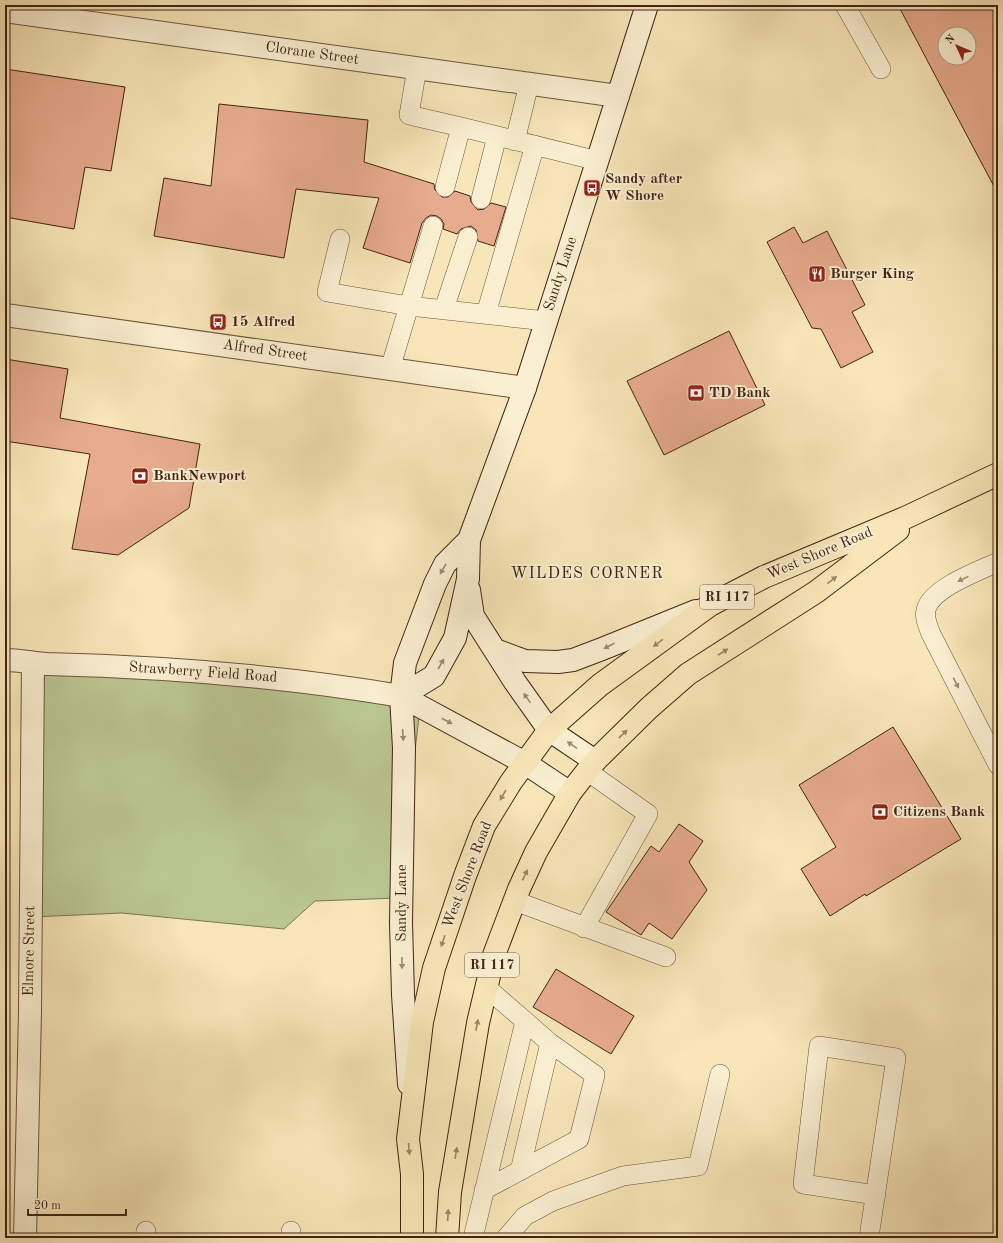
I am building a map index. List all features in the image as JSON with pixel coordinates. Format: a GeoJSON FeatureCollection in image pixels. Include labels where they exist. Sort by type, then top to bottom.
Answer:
{"type":"FeatureCollection","features":[{"type":"Feature","properties":{"kind":"main road","name":"West Shore Road"},"geometry":{"type":"LineString","coordinates":[[412,1238],[412,1174],[408,1139],[422,1022],[434,968],[465,876],[484,826],[524,763],[549,730],[600,685],[710,605],[764,577],[930,507],[998,474]]}},
{"type":"Feature","properties":{"kind":"main road","name":"West Shore Road"},"geometry":{"type":"LineString","coordinates":[[447,1238],[450,1192],[478,1023],[494,955],[514,901],[536,852],[570,793],[591,766],[649,708],[688,674],[816,592],[930,507]]}},
{"type":"Feature","properties":{"kind":"street","name":"Sandy Lane"},"geometry":{"type":"LineString","coordinates":[[401,696],[434,676],[455,638],[468,580],[469,540],[525,388],[647,5]]}},
{"type":"Feature","properties":{"kind":"street","name":"Clorane Street"},"geometry":{"type":"LineString","coordinates":[[5,11],[618,96]]}},
{"type":"Feature","properties":{"kind":"street","name":"Alfred Street"},"geometry":{"type":"LineString","coordinates":[[5,314],[525,388]]}},
{"type":"Feature","properties":{"kind":"street","name":"Sandy Lane"},"geometry":{"type":"LineString","coordinates":[[411,1110],[402,971],[404,748],[401,696],[405,663],[435,584],[445,564],[469,540]]}},
{"type":"Feature","properties":{"kind":"street"},"geometry":{"type":"LineString","coordinates":[[468,580],[473,616],[516,682],[549,730],[591,766]]}},
{"type":"Feature","properties":{"kind":"street"},"geometry":{"type":"LineString","coordinates":[[495,650],[525,661],[558,662],[573,660],[710,605]]}},
{"type":"Feature","properties":{"kind":"street","name":"Strawberry Field Road"},"geometry":{"type":"LineString","coordinates":[[5,660],[33,664],[163,670],[280,679],[334,685],[401,696],[524,763],[570,793]]}},
{"type":"Feature","properties":{"kind":"street","name":"Elmore Street"},"geometry":{"type":"LineString","coordinates":[[25,1238],[30,1011],[33,664]]}},
{"type":"Feature","properties":{"kind":"lane"},"geometry":{"type":"LineString","coordinates":[[846,5],[881,69]]}},
{"type":"Feature","properties":{"kind":"lane"},"geometry":{"type":"LineString","coordinates":[[417,68],[409,115],[598,161]]}},
{"type":"Feature","properties":{"kind":"lane"},"geometry":{"type":"LineString","coordinates":[[515,141],[528,84]]}},
{"type":"Feature","properties":{"kind":"lane"},"geometry":{"type":"LineString","coordinates":[[445,187],[461,127]]}},
{"type":"Feature","properties":{"kind":"lane"},"geometry":{"type":"LineString","coordinates":[[481,199],[497,136]]}},
{"type":"Feature","properties":{"kind":"lane"},"geometry":{"type":"LineString","coordinates":[[486,314],[535,145]]}},
{"type":"Feature","properties":{"kind":"lane"},"geometry":{"type":"LineString","coordinates":[[390,369],[433,226]]}},
{"type":"Feature","properties":{"kind":"lane"},"geometry":{"type":"LineString","coordinates":[[444,309],[468,237]]}},
{"type":"Feature","properties":{"kind":"lane"},"geometry":{"type":"LineString","coordinates":[[340,239],[327,292],[409,306],[546,321]]}},
{"type":"Feature","properties":{"kind":"lane"},"geometry":{"type":"LineString","coordinates":[[998,562],[948,586],[929,602],[926,610],[926,620],[998,765]]}},
{"type":"Feature","properties":{"kind":"lane"},"geometry":{"type":"LineString","coordinates":[[584,928],[648,814],[591,766]]}},
{"type":"Feature","properties":{"kind":"lane"},"geometry":{"type":"LineString","coordinates":[[514,901],[666,957]]}},
{"type":"Feature","properties":{"kind":"lane"},"geometry":{"type":"LineString","coordinates":[[484,1190],[579,1139],[595,1075],[550,1043],[487,988]]}},
{"type":"Feature","properties":{"kind":"lane"},"geometry":{"type":"LineString","coordinates":[[473,1238],[525,1021]]}},
{"type":"Feature","properties":{"kind":"lane"},"geometry":{"type":"LineString","coordinates":[[520,1171],[550,1043]]}},
{"type":"Feature","properties":{"kind":"lane"},"geometry":{"type":"LineString","coordinates":[[868,1238],[876,1195],[896,1058],[819,1046],[803,1184],[876,1195]]}},
{"type":"Feature","properties":{"kind":"lane"},"geometry":{"type":"LineString","coordinates":[[506,1238],[525,1216],[553,1202],[623,1176],[698,1166],[720,1074]]}},
{"type":"Feature","properties":{"kind":"green space"},"geometry":{"type":"Polygon","coordinates":[[[31,669],[421,699],[398,898],[315,901],[284,929],[122,913],[32,917],[31,669]]]}},
{"type":"Feature","properties":{"kind":"building"},"geometry":{"type":"Polygon","coordinates":[[[898,5],[998,5],[998,194],[898,5]]]}},
{"type":"Feature","properties":{"kind":"building"},"geometry":{"type":"Polygon","coordinates":[[[5,69],[125,87],[111,171],[85,167],[74,229],[5,217],[5,69]]]}},
{"type":"Feature","properties":{"kind":"building"},"geometry":{"type":"Polygon","coordinates":[[[219,104],[368,120],[364,162],[434,184],[435,190],[442,197],[448,197],[455,191],[470,196],[471,202],[478,210],[484,209],[491,203],[506,207],[494,246],[478,241],[476,230],[471,226],[461,229],[457,234],[443,229],[444,224],[441,219],[437,216],[431,215],[422,223],[410,263],[363,248],[379,198],[296,189],[284,258],[154,236],[164,178],[211,186],[219,104]]]}},
{"type":"Feature","properties":{"kind":"building","name":"Burger King"},"geometry":{"type":"Polygon","coordinates":[[[794,227],[803,243],[827,231],[865,305],[852,312],[873,352],[841,368],[821,329],[812,328],[767,242],[794,227]]]}},
{"type":"Feature","properties":{"kind":"building","name":"TD Bank"},"geometry":{"type":"Polygon","coordinates":[[[729,331],[765,405],[664,455],[627,381],[729,331]]]}},
{"type":"Feature","properties":{"kind":"building","name":"BankNewport"},"geometry":{"type":"Polygon","coordinates":[[[5,359],[68,369],[60,418],[200,444],[189,508],[118,555],[72,549],[90,454],[5,441],[5,359]]]}},
{"type":"Feature","properties":{"kind":"building","name":"Citizens Bank"},"geometry":{"type":"Polygon","coordinates":[[[893,727],[961,839],[866,896],[865,894],[830,916],[801,869],[836,847],[799,785],[893,727]]]}},
{"type":"Feature","properties":{"kind":"building"},"geometry":{"type":"Polygon","coordinates":[[[679,824],[703,841],[689,862],[707,890],[672,939],[649,923],[641,935],[606,912],[651,846],[659,852],[679,824]]]}},
{"type":"Feature","properties":{"kind":"building"},"geometry":{"type":"Polygon","coordinates":[[[556,969],[634,1016],[611,1054],[533,1007],[556,969]]]}},
{"type":"Feature","properties":{"kind":"place","name":"Sandy after W Shore"},"geometry":{"type":"Point","coordinates":[592,188]}},
{"type":"Feature","properties":{"kind":"place","name":"Burger King"},"geometry":{"type":"Point","coordinates":[817,274]}},
{"type":"Feature","properties":{"kind":"place","name":"15 Alfred"},"geometry":{"type":"Point","coordinates":[218,322]}},
{"type":"Feature","properties":{"kind":"place","name":"TD Bank"},"geometry":{"type":"Point","coordinates":[696,393]}},
{"type":"Feature","properties":{"kind":"place","name":"BankNewport"},"geometry":{"type":"Point","coordinates":[140,476]}},
{"type":"Feature","properties":{"kind":"place","name":"Citizens Bank"},"geometry":{"type":"Point","coordinates":[880,812]}},
{"type":"Feature","properties":{"kind":"district","name":"WILDES CORNER"},"geometry":{"type":"Point","coordinates":[587,574]}}]}
